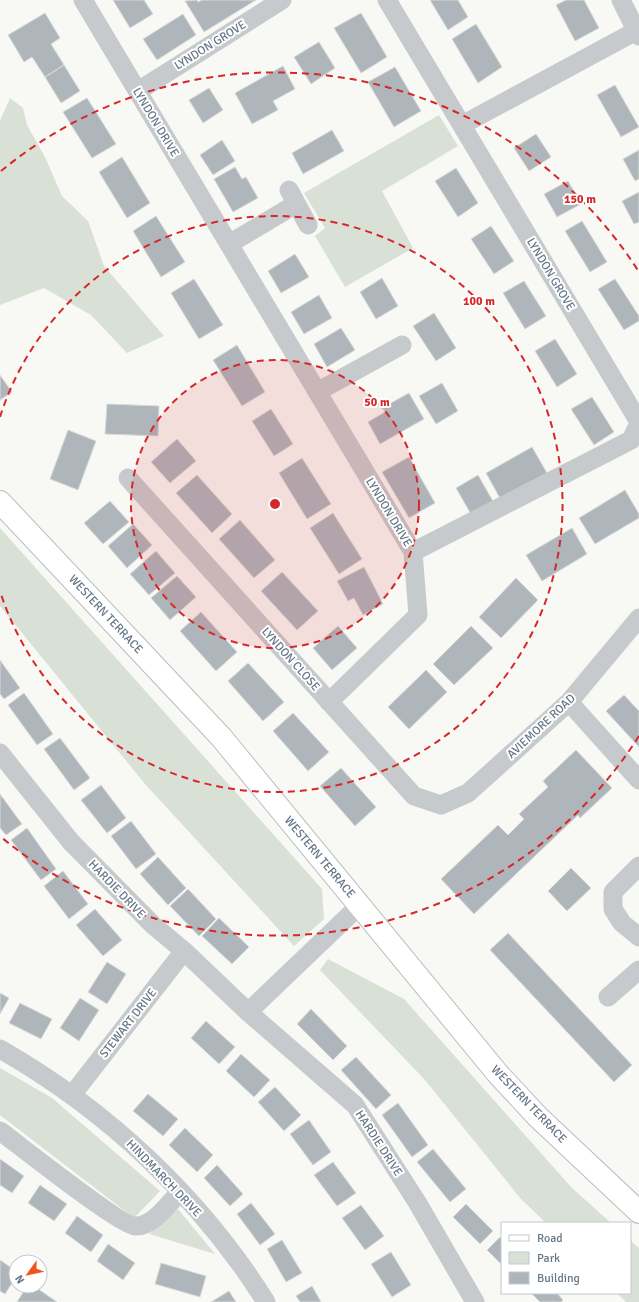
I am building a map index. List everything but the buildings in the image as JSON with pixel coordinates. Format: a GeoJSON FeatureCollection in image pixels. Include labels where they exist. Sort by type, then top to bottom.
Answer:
{"type":"FeatureCollection","features":[{"type":"Feature","properties":{"kind":"main road","name":"WESTERN TERRACE"},"geometry":{"type":"LineString","coordinates":[[0,502],[221,737],[498,1074],[538,1117],[639,1212]]}},
{"type":"Feature","properties":{"kind":"street","name":"LYNDON DRIVE"},"geometry":{"type":"LineString","coordinates":[[84,0],[413,552],[418,615],[329,702]]}},
{"type":"Feature","properties":{"kind":"street","name":"LYNDON GROVE"},"geometry":{"type":"LineString","coordinates":[[138,91],[282,0]]}},
{"type":"Feature","properties":{"kind":"street","name":"LYNDON GROVE"},"geometry":{"type":"LineString","coordinates":[[387,0],[639,423],[631,440],[413,552]]}},
{"type":"Feature","properties":{"kind":"street"},"geometry":{"type":"LineString","coordinates":[[462,125],[638,33],[621,0]]}},
{"type":"Feature","properties":{"kind":"street"},"geometry":{"type":"LineString","coordinates":[[229,244],[292,197],[308,225]]}},
{"type":"Feature","properties":{"kind":"street"},"geometry":{"type":"LineString","coordinates":[[317,392],[402,346]]}},
{"type":"Feature","properties":{"kind":"street","name":"LYNDON CLOSE"},"geometry":{"type":"LineString","coordinates":[[128,478],[414,796],[441,805],[468,793]]}},
{"type":"Feature","properties":{"kind":"street","name":"AVIEMORE ROAD"},"geometry":{"type":"LineString","coordinates":[[468,793],[569,702],[639,618]]}},
{"type":"Feature","properties":{"kind":"street"},"geometry":{"type":"LineString","coordinates":[[569,702],[637,775]]}},
{"type":"Feature","properties":{"kind":"street","name":"HARDIE DRIVE"},"geometry":{"type":"LineString","coordinates":[[0,753],[71,842],[153,925],[184,951],[248,1012],[355,1105],[417,1202],[475,1302]]}},
{"type":"Feature","properties":{"kind":"street"},"geometry":{"type":"LineString","coordinates":[[639,866],[613,892],[613,909],[622,922],[639,937]]}},
{"type":"Feature","properties":{"kind":"street"},"geometry":{"type":"LineString","coordinates":[[248,1012],[360,905]]}},
{"type":"Feature","properties":{"kind":"street","name":"STEWART DRIVE"},"geometry":{"type":"LineString","coordinates":[[72,1095],[184,951]]}},
{"type":"Feature","properties":{"kind":"street"},"geometry":{"type":"LineString","coordinates":[[608,997],[639,970]]}},
{"type":"Feature","properties":{"kind":"street","name":"HINDMARCH DRIVE"},"geometry":{"type":"LineString","coordinates":[[0,1049],[29,1066],[72,1095],[136,1146],[180,1192],[222,1240],[266,1302]]}},
{"type":"Feature","properties":{"kind":"street"},"geometry":{"type":"LineString","coordinates":[[0,1131],[112,1214],[134,1226],[146,1224],[180,1192]]}},
{"type":"Feature","properties":{"kind":"green space"},"geometry":{"type":"Polygon","coordinates":[[[10,98],[23,108],[27,125],[45,157],[62,196],[88,221],[104,266],[164,336],[127,353],[91,315],[44,288],[0,305],[0,121],[10,98]]]}},
{"type":"Feature","properties":{"kind":"green space"},"geometry":{"type":"Polygon","coordinates":[[[439,115],[458,146],[382,191],[413,248],[345,287],[315,236],[325,228],[304,193],[439,115]]]}},
{"type":"Feature","properties":{"kind":"green space"},"geometry":{"type":"Polygon","coordinates":[[[0,528],[322,889],[324,919],[294,946],[145,784],[0,606],[0,528]]]}},
{"type":"Feature","properties":{"kind":"green space"},"geometry":{"type":"Polygon","coordinates":[[[328,959],[404,999],[572,1188],[610,1222],[545,1222],[521,1199],[425,1080],[320,970],[328,959]]]}},
{"type":"Feature","properties":{"kind":"green space"},"geometry":{"type":"Polygon","coordinates":[[[0,1068],[52,1098],[160,1191],[134,1218],[0,1115],[0,1068]]]}},
{"type":"Feature","properties":{"kind":"green space"},"geometry":{"type":"Polygon","coordinates":[[[178,1209],[215,1254],[149,1234],[178,1209]]]}},
{"type":"Feature","properties":{"kind":"green space"},"geometry":{"type":"Polygon","coordinates":[[[631,1241],[639,1248],[639,1302],[626,1302],[618,1294],[631,1294],[631,1241]]]}}]}
